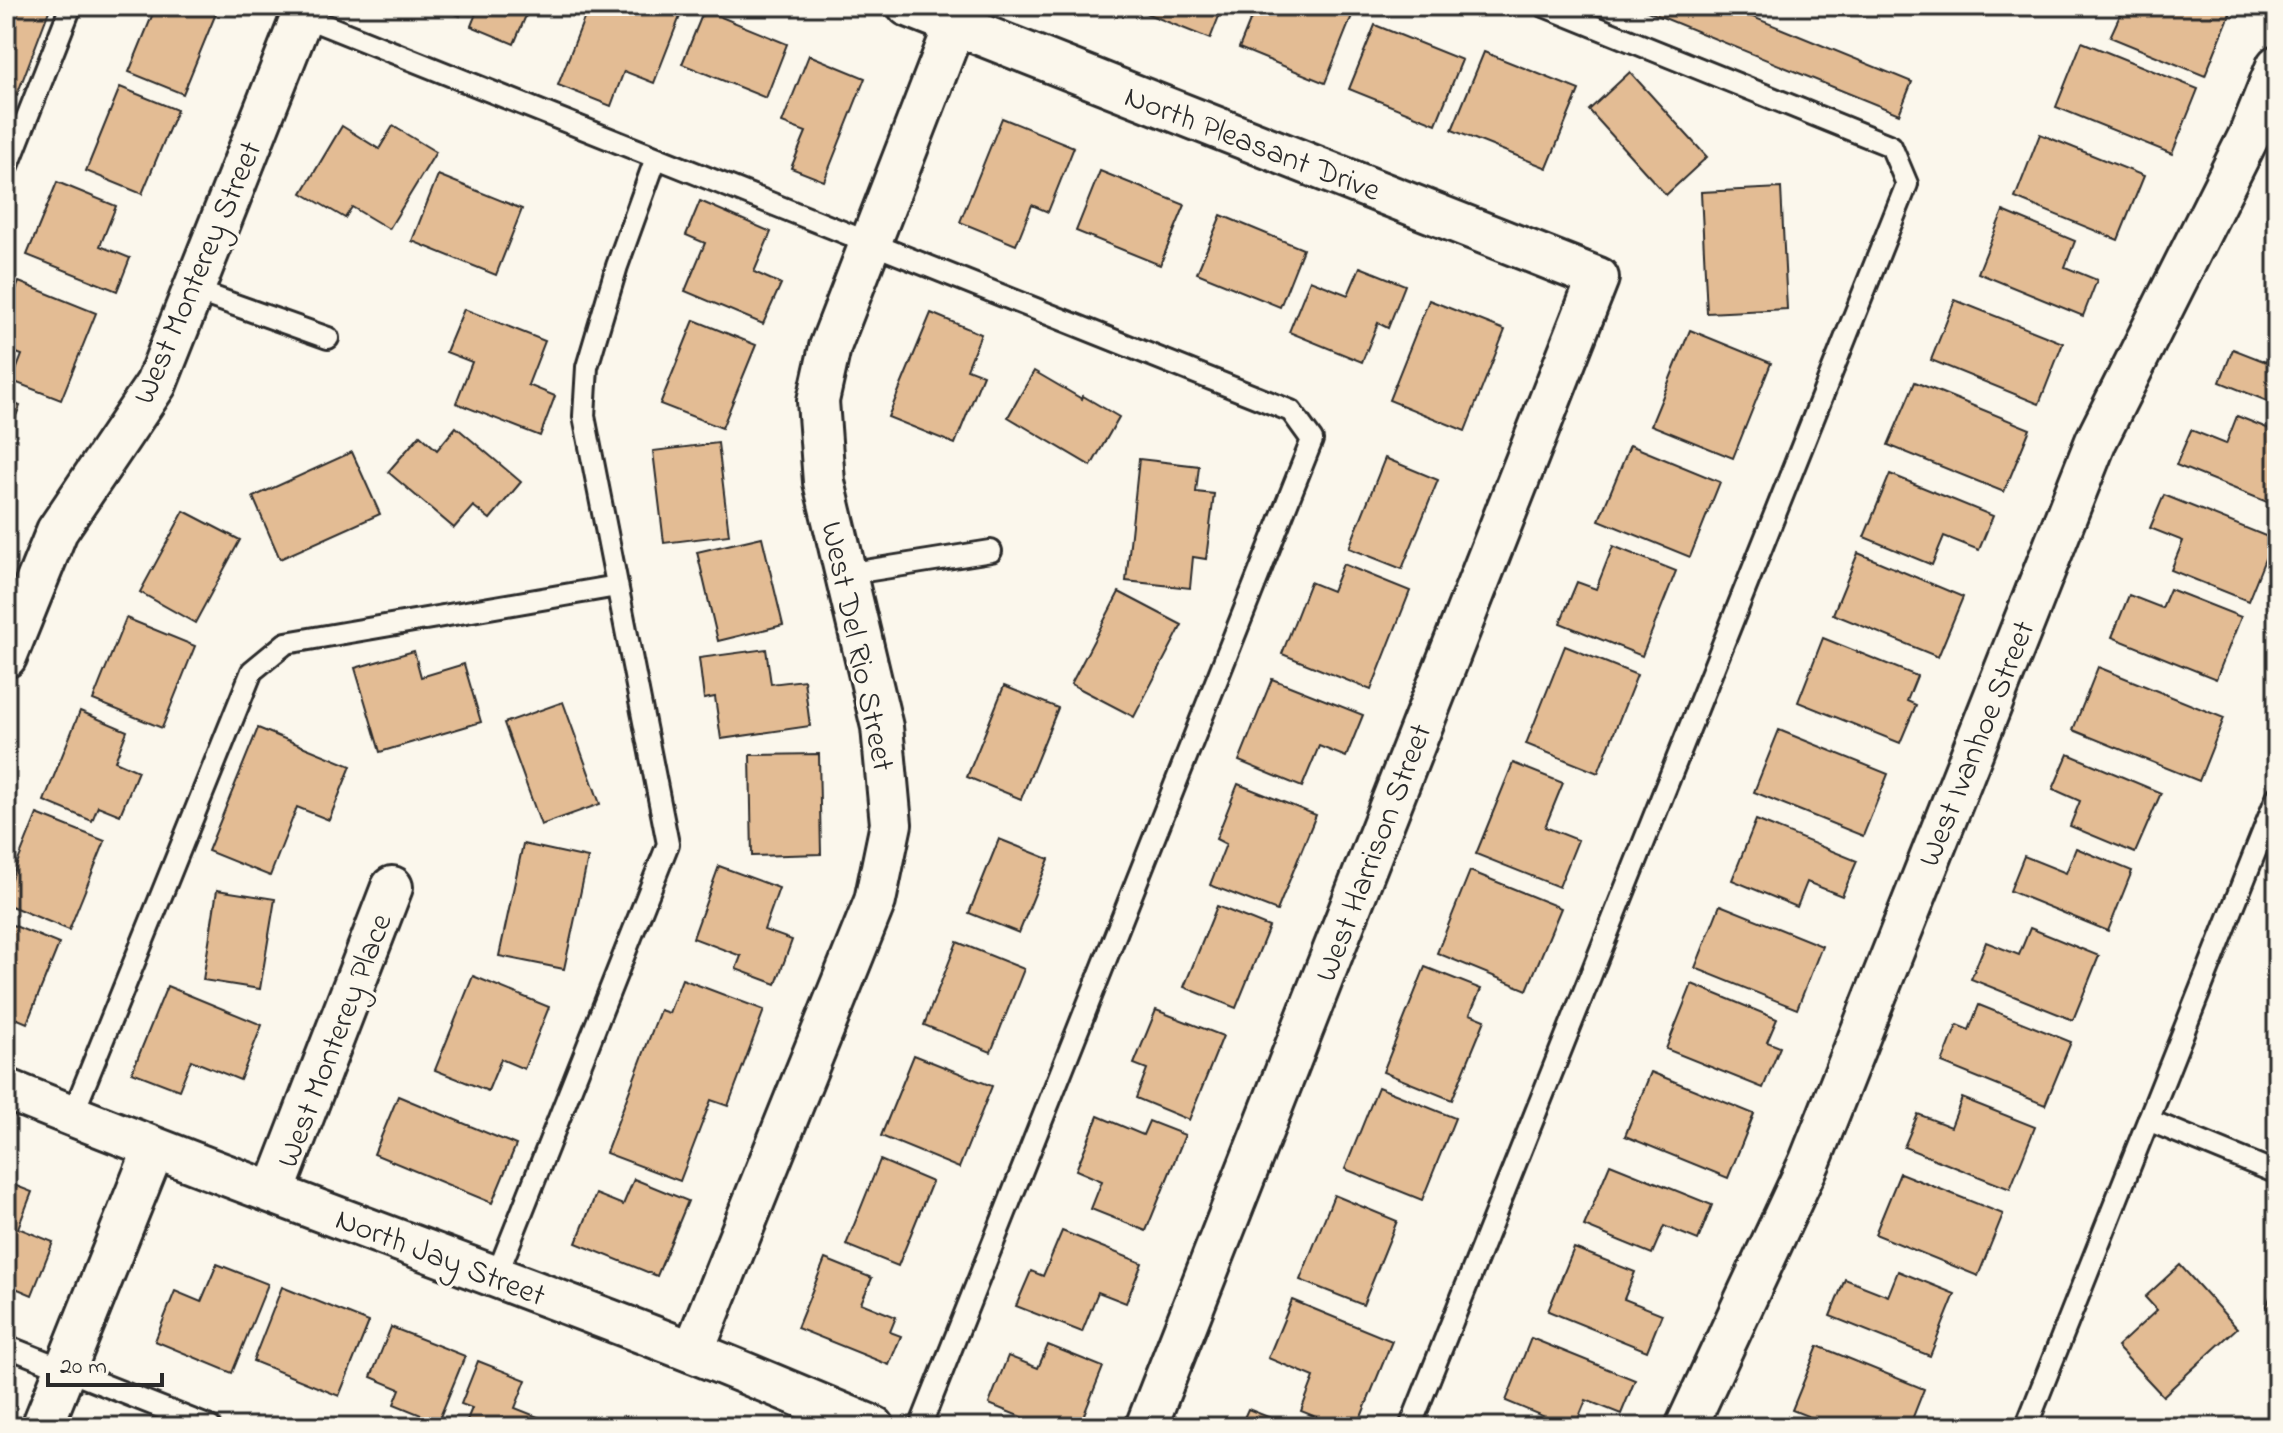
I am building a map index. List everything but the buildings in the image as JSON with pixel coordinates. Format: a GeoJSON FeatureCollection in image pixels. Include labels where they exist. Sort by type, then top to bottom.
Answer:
{"type":"FeatureCollection","features":[{"type":"Feature","properties":{"kind":"street","name":"North Pleasant Drive"},"geometry":{"type":"LineString","coordinates":[[908,6],[1598,278]]}},
{"type":"Feature","properties":{"kind":"street","name":"West Monterey Street"},"geometry":{"type":"LineString","coordinates":[[6,657],[57,531],[156,384],[304,11]]}},
{"type":"Feature","properties":{"kind":"street","name":"West Del Rio Street"},"geometry":{"type":"LineString","coordinates":[[693,1352],[875,901],[891,824],[882,727],[824,482],[818,401],[830,347],[955,25]]}},
{"type":"Feature","properties":{"kind":"street","name":"West Ivanhoe Street"},"geometry":{"type":"LineString","coordinates":[[1686,1427],[1810,1161],[2096,441],[2249,136],[2277,66]]}},
{"type":"Feature","properties":{"kind":"street","name":"West Harrison Street"},"geometry":{"type":"LineString","coordinates":[[1146,1427],[1598,278]]}},
{"type":"Feature","properties":{"kind":"street","name":"West Monterey Place"},"geometry":{"type":"LineString","coordinates":[[274,1192],[392,887]]}},
{"type":"Feature","properties":{"kind":"street","name":"North Jay Street"},"geometry":{"type":"LineString","coordinates":[[6,1089],[154,1149],[693,1352],[874,1427]]}},
{"type":"Feature","properties":{"kind":"street"},"geometry":{"type":"LineString","coordinates":[[42,1427],[154,1149]]}},
{"type":"Feature","properties":{"kind":"lane"},"geometry":{"type":"LineString","coordinates":[[6,171],[71,6]]}},
{"type":"Feature","properties":{"kind":"lane"},"geometry":{"type":"LineString","coordinates":[[1410,1427],[1907,184],[1891,146],[1544,6]]}},
{"type":"Feature","properties":{"kind":"lane"},"geometry":{"type":"LineString","coordinates":[[304,11],[656,158],[1291,411],[1312,440],[920,1427]]}},
{"type":"Feature","properties":{"kind":"lane"},"geometry":{"type":"LineString","coordinates":[[496,1277],[668,844],[584,416],[587,367],[617,266],[656,158]]}},
{"type":"Feature","properties":{"kind":"lane"},"geometry":{"type":"LineString","coordinates":[[193,290],[328,338]]}},
{"type":"Feature","properties":{"kind":"lane"},"geometry":{"type":"LineString","coordinates":[[846,574],[991,551]]}},
{"type":"Feature","properties":{"kind":"lane"},"geometry":{"type":"LineString","coordinates":[[72,1116],[252,671],[286,643],[617,586]]}},
{"type":"Feature","properties":{"kind":"lane"},"geometry":{"type":"LineString","coordinates":[[2026,1427],[2277,797]]}},
{"type":"Feature","properties":{"kind":"lane"},"geometry":{"type":"LineString","coordinates":[[2148,1120],[2277,1173]]}},
{"type":"Feature","properties":{"kind":"lane"},"geometry":{"type":"LineString","coordinates":[[6,1346],[210,1427]]}}]}
